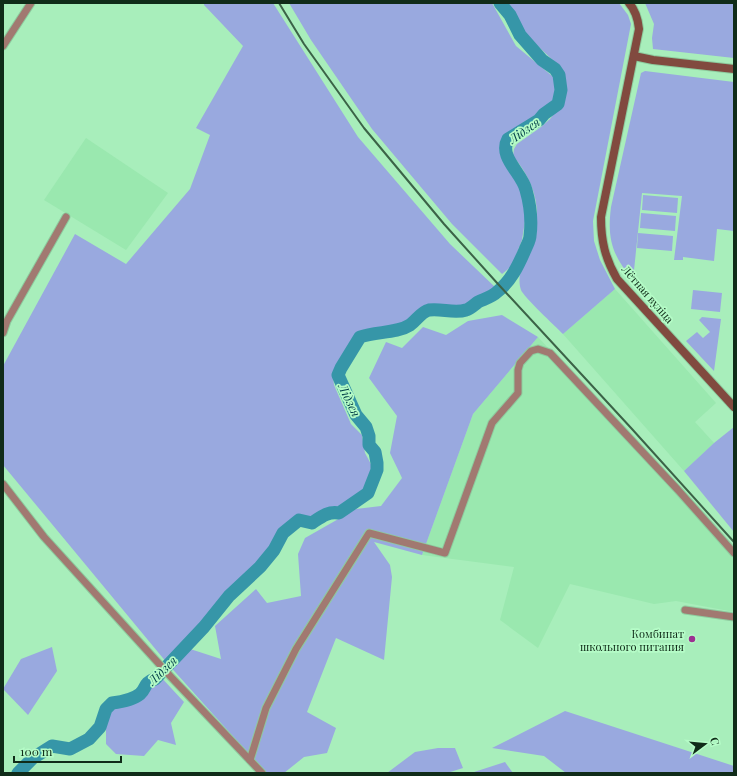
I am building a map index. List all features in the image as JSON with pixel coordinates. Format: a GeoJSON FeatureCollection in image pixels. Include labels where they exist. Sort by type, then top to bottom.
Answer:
{"type":"FeatureCollection","features":[{"type":"Feature","properties":{"kind":"street"},"geometry":{"type":"LineString","coordinates":[[3,46],[31,3]]}},
{"type":"Feature","properties":{"kind":"street","name":"Лётная вуліца"},"geometry":{"type":"LineString","coordinates":[[630,3],[638,21],[639,29],[600,217],[603,244],[609,264],[617,279],[734,407]]}},
{"type":"Feature","properties":{"kind":"street"},"geometry":{"type":"LineString","coordinates":[[634,56],[653,60],[734,69]]}},
{"type":"Feature","properties":{"kind":"street"},"geometry":{"type":"LineString","coordinates":[[3,333],[7,321],[66,217]]}},
{"type":"Feature","properties":{"kind":"street"},"geometry":{"type":"LineString","coordinates":[[250,760],[266,708],[296,649],[369,533],[445,553],[492,424],[518,393],[518,370],[520,363],[531,352],[538,350],[550,353],[678,490],[734,553]]}},
{"type":"Feature","properties":{"kind":"street"},"geometry":{"type":"LineString","coordinates":[[3,484],[44,537],[171,677],[262,773]]}},
{"type":"Feature","properties":{"kind":"street"},"geometry":{"type":"LineString","coordinates":[[685,610],[734,617]]}},
{"type":"Feature","properties":{"kind":"shaded area"},"geometry":{"type":"Polygon","coordinates":[[[204,3],[273,3],[358,137],[450,244],[496,288],[466,308],[443,308],[427,311],[411,323],[393,330],[370,332],[360,335],[333,376],[334,385],[351,424],[362,435],[365,453],[372,466],[362,497],[342,510],[324,512],[314,521],[300,520],[291,523],[283,530],[272,550],[226,595],[184,647],[221,659],[215,626],[256,589],[267,603],[301,596],[298,554],[305,538],[356,509],[381,506],[402,478],[390,453],[397,416],[369,378],[386,342],[402,348],[423,327],[446,335],[468,321],[502,315],[538,337],[473,414],[422,555],[374,542],[390,565],[392,577],[384,660],[336,638],[307,712],[336,728],[327,753],[304,757],[284,773],[266,773],[167,663],[3,465],[3,366],[75,234],[126,264],[190,189],[210,135],[196,128],[243,46],[204,5],[204,3]]]}},
{"type":"Feature","properties":{"kind":"shaded area"},"geometry":{"type":"Polygon","coordinates":[[[289,3],[492,3],[516,46],[557,80],[557,94],[544,112],[521,126],[505,139],[504,160],[508,170],[515,178],[524,197],[526,215],[522,240],[512,266],[502,274],[452,224],[372,129],[311,40],[289,3]]]}},
{"type":"Feature","properties":{"kind":"shaded area"},"geometry":{"type":"Polygon","coordinates":[[[507,3],[619,3],[628,15],[631,24],[593,221],[594,241],[600,260],[615,289],[563,334],[533,305],[521,290],[521,271],[531,247],[536,229],[537,207],[531,185],[513,156],[514,149],[517,144],[541,127],[550,119],[560,106],[565,95],[565,77],[557,64],[528,37],[507,3]]]}},
{"type":"Feature","properties":{"kind":"shaded area"},"geometry":{"type":"Polygon","coordinates":[[[645,3],[734,3],[734,58],[653,49],[652,38],[654,24],[645,3]]]}},
{"type":"Feature","properties":{"kind":"shaded area"},"geometry":{"type":"Polygon","coordinates":[[[645,71],[734,82],[734,231],[717,229],[714,261],[683,257],[683,260],[674,260],[682,196],[642,193],[633,280],[620,263],[613,246],[610,218],[611,207],[641,73],[645,71]]]}},
{"type":"Feature","properties":{"kind":"shaded area"},"geometry":{"type":"Polygon","coordinates":[[[86,138],[168,193],[126,250],[44,200],[86,138]]]}},
{"type":"Feature","properties":{"kind":"shaded area"},"geometry":{"type":"Polygon","coordinates":[[[643,195],[678,198],[677,213],[642,210],[643,195]]]}},
{"type":"Feature","properties":{"kind":"shaded area"},"geometry":{"type":"Polygon","coordinates":[[[641,213],[676,216],[675,231],[640,228],[641,213]]]}},
{"type":"Feature","properties":{"kind":"shaded area"},"geometry":{"type":"Polygon","coordinates":[[[638,233],[673,236],[672,251],[637,248],[638,233]]]}},
{"type":"Feature","properties":{"kind":"shaded area"},"geometry":{"type":"Polygon","coordinates":[[[615,289],[716,403],[695,422],[714,443],[684,471],[563,334],[615,289]]]}},
{"type":"Feature","properties":{"kind":"shaded area"},"geometry":{"type":"Polygon","coordinates":[[[693,290],[722,293],[720,312],[691,309],[693,290]]]}},
{"type":"Feature","properties":{"kind":"shaded area"},"geometry":{"type":"Polygon","coordinates":[[[702,317],[721,319],[714,371],[686,341],[697,332],[703,338],[710,332],[699,320],[702,317]]]}},
{"type":"Feature","properties":{"kind":"shaded area"},"geometry":{"type":"Polygon","coordinates":[[[538,337],[734,548],[734,612],[676,601],[654,604],[570,584],[538,648],[500,620],[514,567],[422,555],[473,414],[538,337]]]}},
{"type":"Feature","properties":{"kind":"shaded area"},"geometry":{"type":"Polygon","coordinates":[[[734,427],[734,532],[684,471],[714,443],[734,427]]]}},
{"type":"Feature","properties":{"kind":"shaded area"},"geometry":{"type":"Polygon","coordinates":[[[52,647],[57,671],[28,715],[3,689],[21,659],[52,647]]]}},
{"type":"Feature","properties":{"kind":"shaded area"},"geometry":{"type":"Polygon","coordinates":[[[159,675],[184,702],[171,723],[176,745],[158,740],[144,756],[116,754],[106,744],[106,709],[112,703],[122,702],[140,694],[148,681],[155,679],[159,675]]]}},
{"type":"Feature","properties":{"kind":"shaded area"},"geometry":{"type":"Polygon","coordinates":[[[565,711],[734,766],[734,773],[566,773],[544,756],[492,748],[565,711]]]}},
{"type":"Feature","properties":{"kind":"shaded area"},"geometry":{"type":"Polygon","coordinates":[[[438,748],[455,748],[463,768],[447,773],[387,773],[415,752],[438,748]]]}},
{"type":"Feature","properties":{"kind":"shaded area"},"geometry":{"type":"Polygon","coordinates":[[[505,762],[513,773],[471,773],[505,762]]]}},
{"type":"Feature","properties":{"kind":"waterway","name":"Лідзея"},"geometry":{"type":"LineString","coordinates":[[18,773],[33,758],[52,746],[70,749],[89,739],[100,727],[106,709],[112,703],[130,699],[140,694],[147,684],[155,679],[204,627],[229,596],[260,567],[274,550],[283,533],[299,520],[312,523],[328,514],[339,513],[368,493],[377,470],[375,452],[369,445],[369,436],[366,427],[356,415],[338,375],[360,337],[399,330],[410,325],[424,312],[429,310],[461,311],[468,309],[478,302],[495,294],[514,273],[530,239],[531,219],[530,207],[524,184],[508,159],[506,146],[508,139],[539,120],[544,114],[558,104],[561,90],[559,75],[555,69],[542,60],[520,35],[510,15],[500,3]]}},
{"type":"Feature","properties":{"kind":"railway"},"geometry":{"type":"LineString","coordinates":[[279,3],[304,44],[364,128],[444,224],[734,542]]}},
{"type":"Feature","properties":{"kind":"place","name":"Комбинат школьного питания"},"geometry":{"type":"Point","coordinates":[692,639]}}]}
